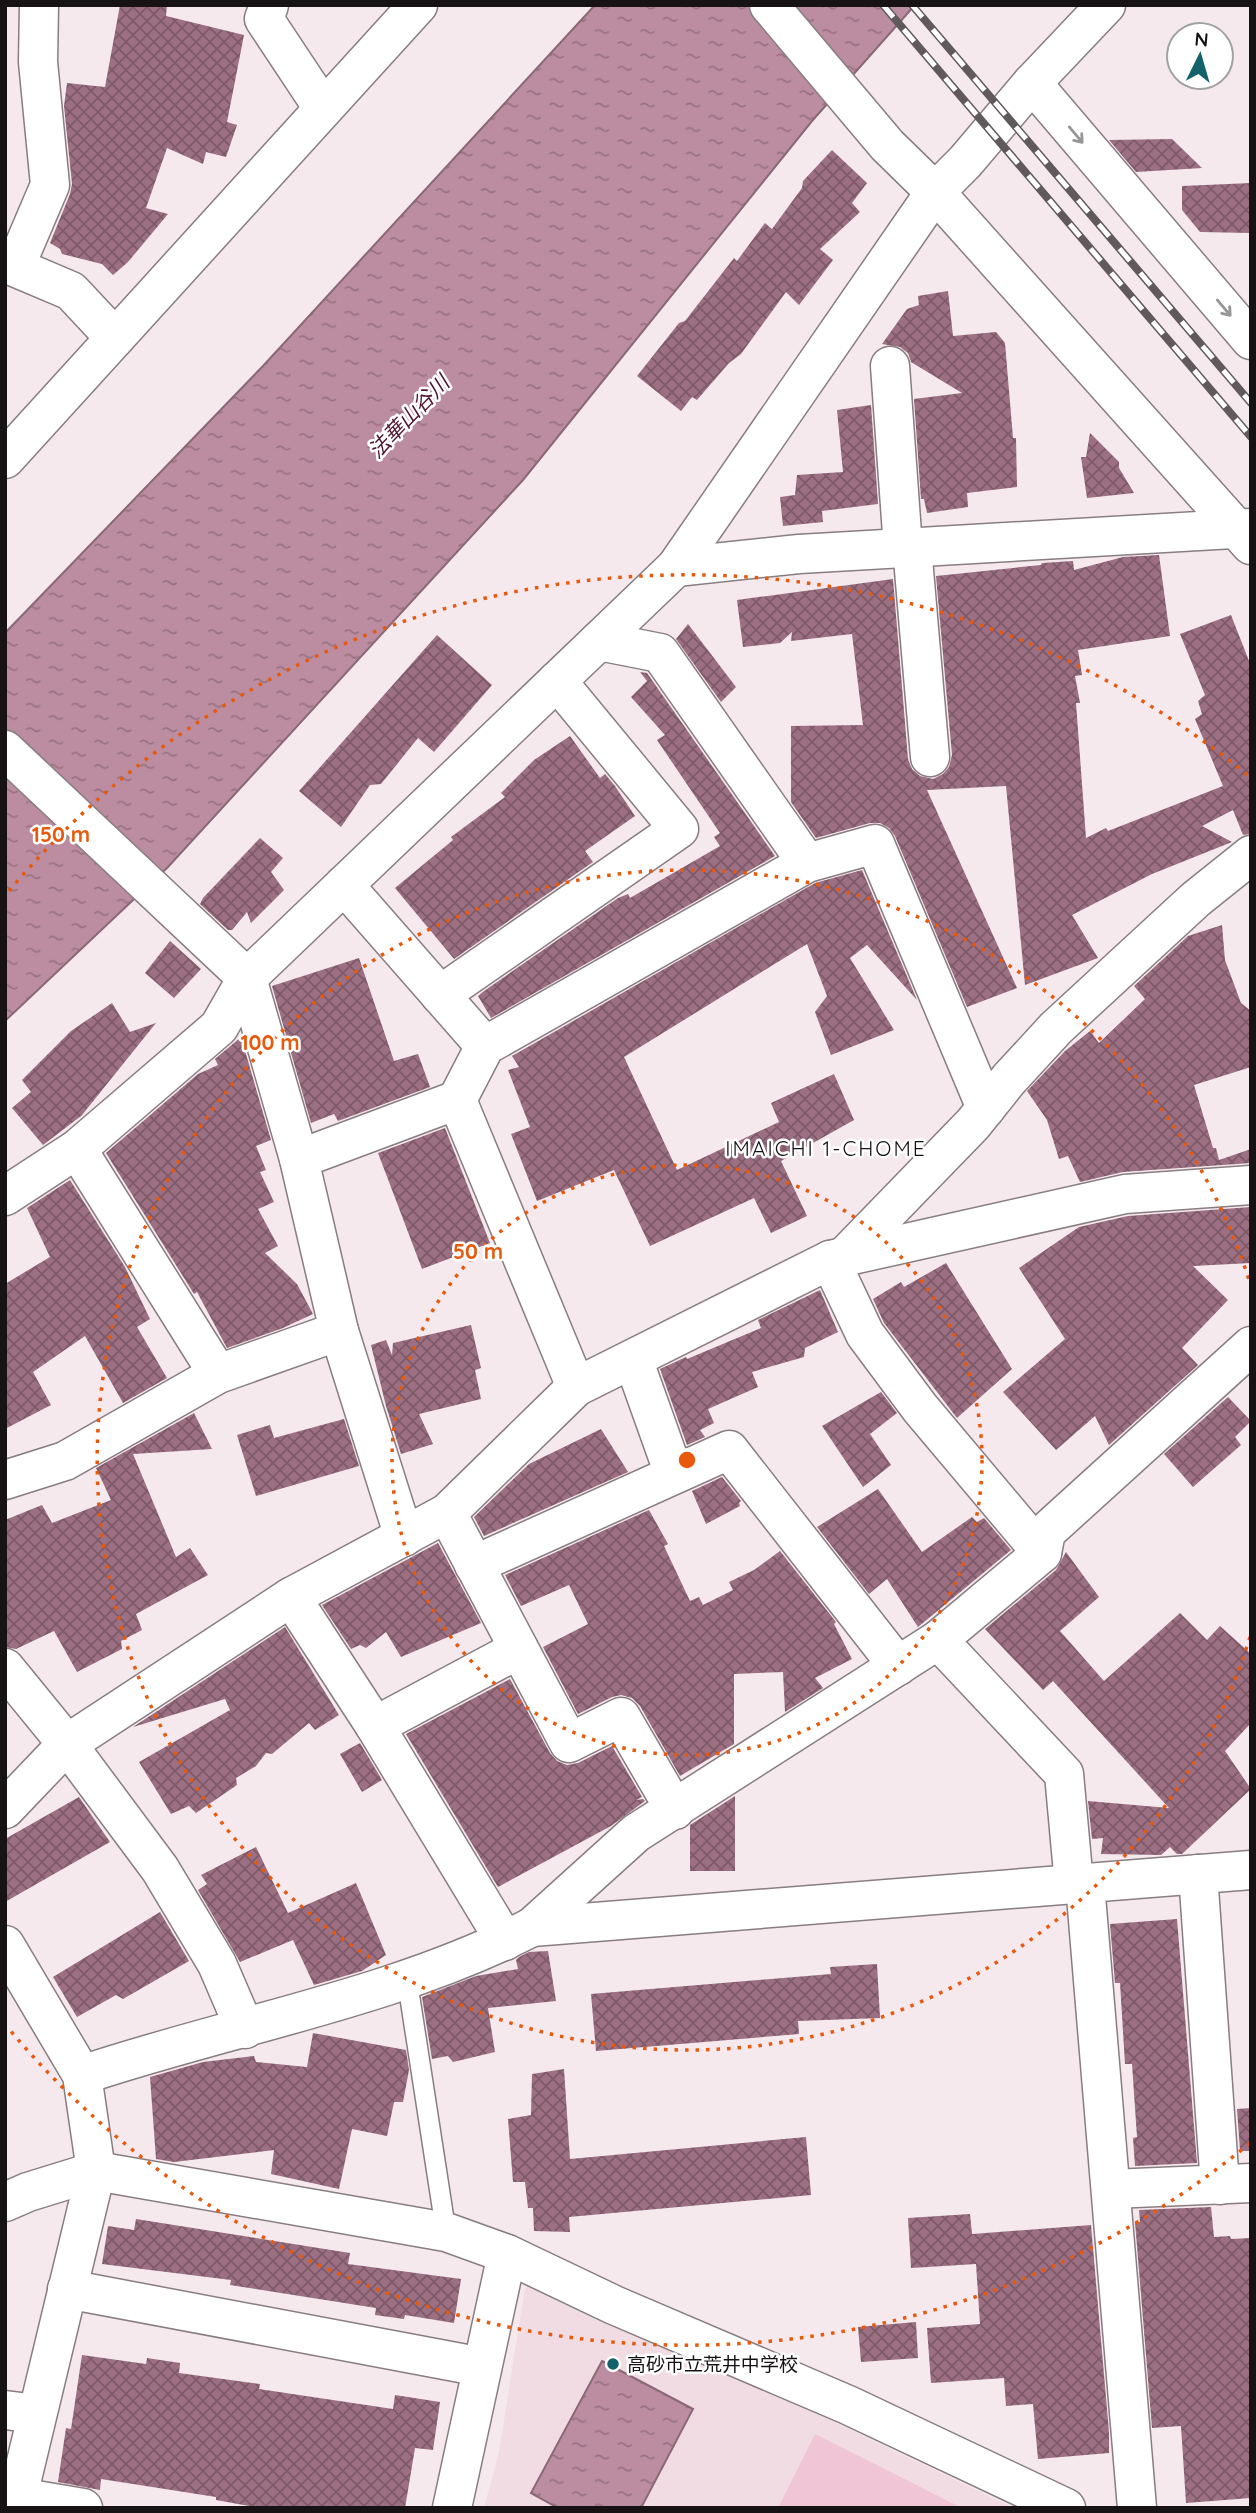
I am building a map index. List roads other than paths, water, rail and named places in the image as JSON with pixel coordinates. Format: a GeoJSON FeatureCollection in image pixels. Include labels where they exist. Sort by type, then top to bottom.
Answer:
{"type":"FeatureCollection","features":[{"type":"Feature","properties":{"kind":"street"},"geometry":{"type":"LineString","coordinates":[[39,5],[38,62],[50,185],[10,265],[71,291],[115,338]]}},
{"type":"Feature","properties":{"kind":"street"},"geometry":{"type":"LineString","coordinates":[[269,5],[264,19],[323,108]]}},
{"type":"Feature","properties":{"kind":"street"},"geometry":{"type":"LineString","coordinates":[[5,459],[418,5]]}},
{"type":"Feature","properties":{"kind":"street"},"geometry":{"type":"LineString","coordinates":[[769,5],[887,145],[935,192],[1245,533]]}},
{"type":"Feature","properties":{"kind":"street"},"geometry":{"type":"LineString","coordinates":[[5,1196],[77,1149],[219,1027],[247,978],[676,567],[935,192],[1106,5]]}},
{"type":"Feature","properties":{"kind":"street"},"geometry":{"type":"LineString","coordinates":[[1032,83],[1251,340]]}},
{"type":"Feature","properties":{"kind":"street"},"geometry":{"type":"LineString","coordinates":[[890,366],[930,757]]}},
{"type":"Feature","properties":{"kind":"street"},"geometry":{"type":"LineString","coordinates":[[676,567],[799,554],[908,547],[1245,533]]}},
{"type":"Feature","properties":{"kind":"street"},"geometry":{"type":"LineString","coordinates":[[599,641],[660,653],[807,863]]}},
{"type":"Feature","properties":{"kind":"street"},"geometry":{"type":"LineString","coordinates":[[440,995],[679,829],[557,681]]}},
{"type":"Feature","properties":{"kind":"street"},"geometry":{"type":"LineString","coordinates":[[5,750],[247,978],[299,1159],[339,1331],[404,1537]]}},
{"type":"Feature","properties":{"kind":"street"},"geometry":{"type":"LineString","coordinates":[[299,1159],[457,1100],[485,1046],[807,863],[875,844],[986,1108]]}},
{"type":"Feature","properties":{"kind":"street"},"geometry":{"type":"LineString","coordinates":[[837,1259],[974,1124],[1056,1028],[1196,899],[1251,855]]}},
{"type":"Feature","properties":{"kind":"street"},"geometry":{"type":"LineString","coordinates":[[344,885],[485,1046]]}},
{"type":"Feature","properties":{"kind":"street"},"geometry":{"type":"LineString","coordinates":[[457,1100],[576,1387]]}},
{"type":"Feature","properties":{"kind":"street"},"geometry":{"type":"LineString","coordinates":[[77,1149],[218,1374]]}},
{"type":"Feature","properties":{"kind":"street"},"geometry":{"type":"LineString","coordinates":[[5,1809],[67,1744],[290,1597],[447,1513],[576,1387],[837,1259],[1125,1194],[1251,1185]]}},
{"type":"Feature","properties":{"kind":"street"},"geometry":{"type":"LineString","coordinates":[[837,1259],[865,1334],[928,1418],[1042,1553]]}},
{"type":"Feature","properties":{"kind":"street"},"geometry":{"type":"LineString","coordinates":[[5,1480],[65,1461],[218,1374],[339,1331]]}},
{"type":"Feature","properties":{"kind":"street"},"geometry":{"type":"LineString","coordinates":[[518,1934],[636,1833],[938,1640],[1042,1553],[1046,1532],[1251,1346]]}},
{"type":"Feature","properties":{"kind":"street"},"geometry":{"type":"LineString","coordinates":[[633,1359],[674,1474]]}},
{"type":"Feature","properties":{"kind":"street"},"geometry":{"type":"LineString","coordinates":[[474,1565],[729,1450],[898,1666]]}},
{"type":"Feature","properties":{"kind":"street"},"geometry":{"type":"LineString","coordinates":[[447,1513],[569,1743],[621,1717],[675,1810]]}},
{"type":"Feature","properties":{"kind":"street"},"geometry":{"type":"LineString","coordinates":[[290,1597],[518,1934]]}},
{"type":"Feature","properties":{"kind":"street"},"geometry":{"type":"LineString","coordinates":[[938,1640],[1064,1774],[1080,1884],[1112,2189],[1137,2508]]}},
{"type":"Feature","properties":{"kind":"street"},"geometry":{"type":"LineString","coordinates":[[375,1726],[519,1649]]}},
{"type":"Feature","properties":{"kind":"street"},"geometry":{"type":"LineString","coordinates":[[5,1668],[67,1744],[160,1869],[217,1964],[245,2029]]}},
{"type":"Feature","properties":{"kind":"street"},"geometry":{"type":"LineString","coordinates":[[82,2075],[407,1979],[518,1934],[1251,1870]]}},
{"type":"Feature","properties":{"kind":"street"},"geometry":{"type":"LineString","coordinates":[[1112,2189],[1235,2184],[1198,1874]]}},
{"type":"Feature","properties":{"kind":"street"},"geometry":{"type":"LineString","coordinates":[[5,1945],[82,2075],[96,2171],[67,2289],[21,2412],[16,2502],[83,2508]]}},
{"type":"Feature","properties":{"kind":"street"},"geometry":{"type":"LineString","coordinates":[[5,2202],[96,2171],[446,2232],[507,2254],[614,2305],[848,2405],[1066,2508]]}},
{"type":"Feature","properties":{"kind":"street"},"geometry":{"type":"LineString","coordinates":[[452,2508],[507,2254]]}},
{"type":"Feature","properties":{"kind":"street"},"geometry":{"type":"LineString","coordinates":[[67,2289],[482,2367]]}},
{"type":"Feature","properties":{"kind":"lane"},"geometry":{"type":"LineString","coordinates":[[407,1979],[446,2232]]}},
{"type":"Feature","properties":{"kind":"water","name":"法華山谷川"},"geometry":{"type":"Polygon","coordinates":[[[595,5],[915,5],[812,121],[523,480],[168,867],[5,1021],[5,633],[263,366],[595,5]]]}},
{"type":"Feature","properties":{"kind":"water"},"geometry":{"type":"Polygon","coordinates":[[[602,2361],[693,2409],[641,2508],[558,2508],[531,2493],[602,2361]]]}},
{"type":"Feature","properties":{"kind":"railway"},"geometry":{"type":"LineString","coordinates":[[883,5],[1251,437]]}},
{"type":"Feature","properties":{"kind":"railway"},"geometry":{"type":"LineString","coordinates":[[912,5],[1251,403]]}},
{"type":"Feature","properties":{"kind":"place","name":"高砂市立荒井中学校"},"geometry":{"type":"Point","coordinates":[613,2364]}},
{"type":"Feature","properties":{"kind":"district","name":"IMAICHI 1-CHOME"},"geometry":{"type":"Point","coordinates":[826,1149]}}]}
